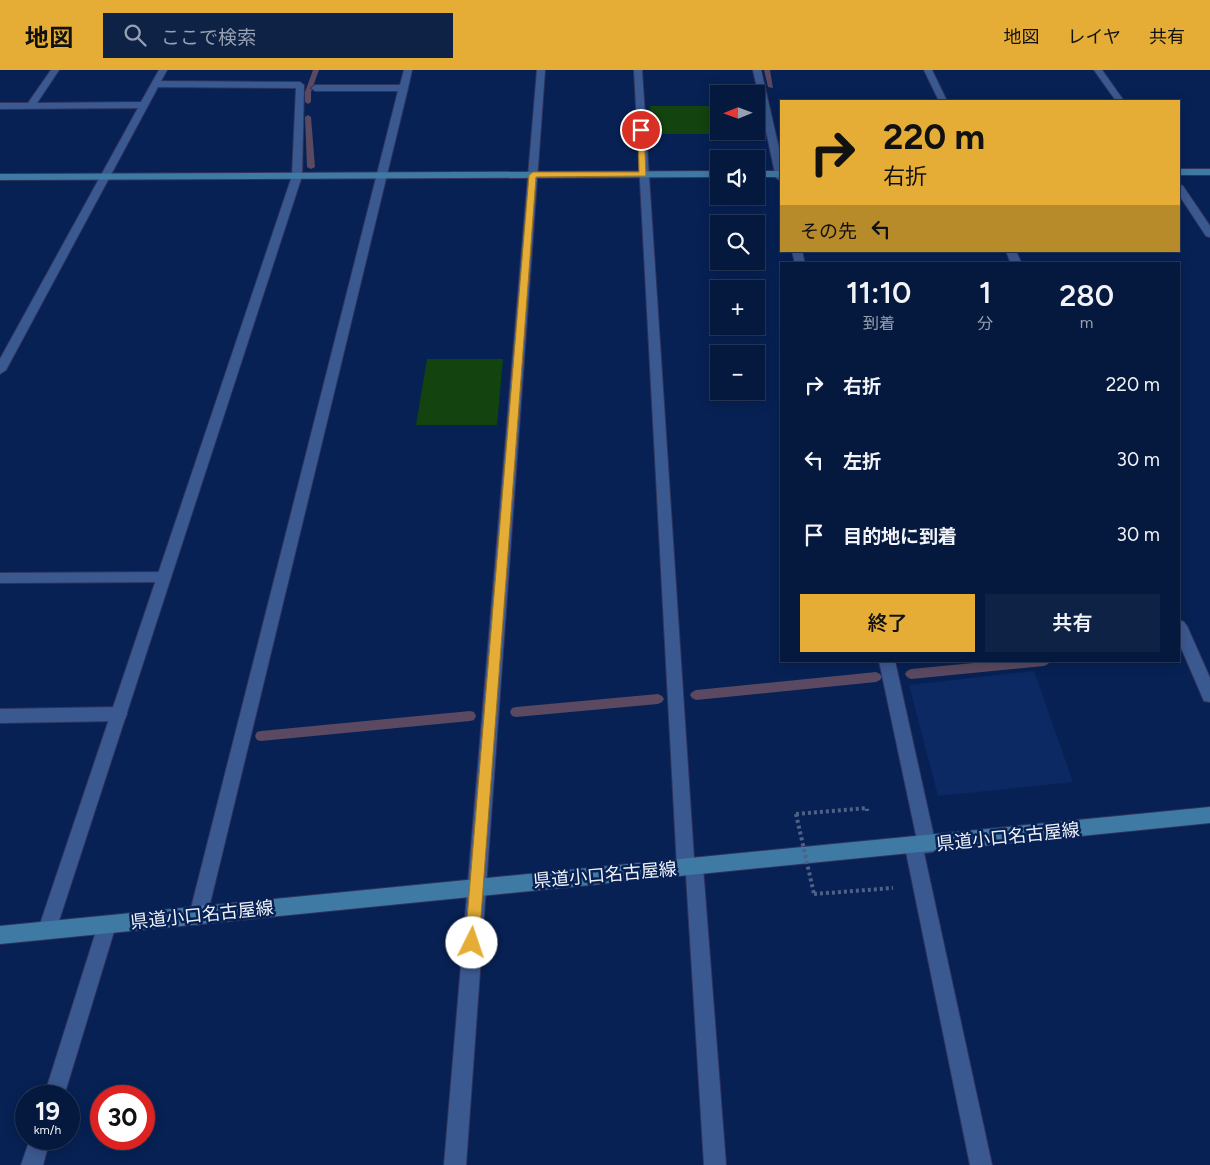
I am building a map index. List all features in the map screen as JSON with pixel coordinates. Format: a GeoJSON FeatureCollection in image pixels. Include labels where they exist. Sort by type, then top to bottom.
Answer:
{"type":"FeatureCollection","features":[{"type":"Feature","properties":{"kind":"street"},"geometry":{"type":"LineString","coordinates":[[30,106],[55,70]]}},
{"type":"Feature","properties":{"kind":"street"},"geometry":{"type":"LineString","coordinates":[[0,370],[163,70]]}},
{"type":"Feature","properties":{"kind":"street"},"geometry":{"type":"LineString","coordinates":[[198,916],[408,70]]}},
{"type":"Feature","properties":{"kind":"street"},"geometry":{"type":"LineString","coordinates":[[455,1165],[541,70]]}},
{"type":"Feature","properties":{"kind":"street"},"geometry":{"type":"LineString","coordinates":[[638,70],[643,174],[690,867],[715,1165]]}},
{"type":"Feature","properties":{"kind":"street"},"geometry":{"type":"LineString","coordinates":[[757,70],[780,171]]}},
{"type":"Feature","properties":{"kind":"street"},"geometry":{"type":"LineString","coordinates":[[928,70],[943,100]]}},
{"type":"Feature","properties":{"kind":"street"},"geometry":{"type":"LineString","coordinates":[[1098,70],[1119,100]]}},
{"type":"Feature","properties":{"kind":"street"},"geometry":{"type":"LineString","coordinates":[[47,930],[297,176],[300,85],[155,84]]}},
{"type":"Feature","properties":{"kind":"street"},"geometry":{"type":"LineString","coordinates":[[315,88],[404,88]]}},
{"type":"Feature","properties":{"kind":"street"},"geometry":{"type":"LineString","coordinates":[[0,106],[144,105]]}},
{"type":"Feature","properties":{"kind":"street"},"geometry":{"type":"LineString","coordinates":[[1180,172],[1210,172]]}},
{"type":"Feature","properties":{"kind":"street"},"geometry":{"type":"LineString","coordinates":[[0,178],[710,174]]}},
{"type":"Feature","properties":{"kind":"street"},"geometry":{"type":"LineString","coordinates":[[765,174],[780,175]]}},
{"type":"Feature","properties":{"kind":"street"},"geometry":{"type":"LineString","coordinates":[[1180,189],[1210,234]]}},
{"type":"Feature","properties":{"kind":"street"},"geometry":{"type":"LineString","coordinates":[[0,578],[164,577]]}},
{"type":"Feature","properties":{"kind":"street"},"geometry":{"type":"LineString","coordinates":[[1180,628],[1210,696]]}},
{"type":"Feature","properties":{"kind":"street"},"geometry":{"type":"LineString","coordinates":[[887,662],[981,1165]]}},
{"type":"Feature","properties":{"kind":"street"},"geometry":{"type":"LineString","coordinates":[[0,716],[119,714]]}},
{"type":"Feature","properties":{"kind":"street","name":"県道小口名古屋線"},"geometry":{"type":"LineString","coordinates":[[0,935],[476,887],[921,846],[1210,815]]}},
{"type":"Feature","properties":{"kind":"street"},"geometry":{"type":"LineString","coordinates":[[57,1085],[107,925]]}},
{"type":"Feature","properties":{"kind":"street"},"geometry":{"type":"LineString","coordinates":[[32,1165],[37,1150]]}},
{"type":"Feature","properties":{"kind":"path"},"geometry":{"type":"LineString","coordinates":[[867,811],[867,808],[796,814],[814,894],[889,887]]}},
{"type":"Feature","properties":{"kind":"shaded area"},"geometry":{"type":"Polygon","coordinates":[[[1034,671],[1073,782],[938,796],[909,685],[1034,671]]]}},
{"type":"Feature","properties":{"kind":"green space"},"geometry":{"type":"Polygon","coordinates":[[[650,106],[710,106],[710,134],[652,134],[650,106]]]}},
{"type":"Feature","properties":{"kind":"green space"},"geometry":{"type":"Polygon","coordinates":[[[427,359],[503,359],[497,425],[416,425],[427,359]]]}},
{"type":"Feature","properties":{"kind":"waterway"},"geometry":{"type":"LineString","coordinates":[[308,102],[308,92],[316,70]]}},
{"type":"Feature","properties":{"kind":"waterway"},"geometry":{"type":"LineString","coordinates":[[767,70],[771,87]]}},
{"type":"Feature","properties":{"kind":"waterway"},"geometry":{"type":"LineString","coordinates":[[308,117],[311,167]]}},
{"type":"Feature","properties":{"kind":"waterway"},"geometry":{"type":"LineString","coordinates":[[911,674],[1034,662]]}},
{"type":"Feature","properties":{"kind":"waterway"},"geometry":{"type":"LineString","coordinates":[[696,695],[876,677]]}},
{"type":"Feature","properties":{"kind":"waterway"},"geometry":{"type":"LineString","coordinates":[[516,712],[658,699]]}},
{"type":"Feature","properties":{"kind":"waterway"},"geometry":{"type":"LineString","coordinates":[[261,736],[470,716]]}},
{"type":"Feature","properties":{"kind":"route"},"geometry":{"type":"LineString","coordinates":[[472,943],[533,175],[643,174],[641,130]]}}]}
